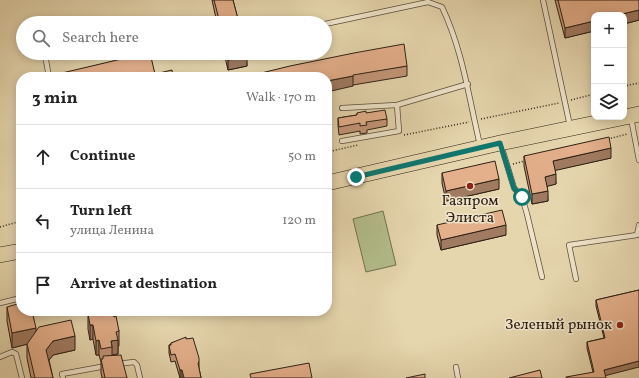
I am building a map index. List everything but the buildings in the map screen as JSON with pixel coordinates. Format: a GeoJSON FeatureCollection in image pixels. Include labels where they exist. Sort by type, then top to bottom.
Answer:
{"type":"FeatureCollection","features":[{"type":"Feature","properties":{"kind":"main road"},"geometry":{"type":"LineString","coordinates":[[332,183],[500,143],[635,115]]}},
{"type":"Feature","properties":{"kind":"main road"},"geometry":{"type":"LineString","coordinates":[[0,255],[16,252]]}},
{"type":"Feature","properties":{"kind":"lane"},"geometry":{"type":"LineString","coordinates":[[543,0],[570,128]]}},
{"type":"Feature","properties":{"kind":"lane"},"geometry":{"type":"LineString","coordinates":[[332,23],[428,2],[442,7],[449,22],[468,84],[480,148]]}},
{"type":"Feature","properties":{"kind":"lane"},"geometry":{"type":"LineString","coordinates":[[46,60],[48,72]]}},
{"type":"Feature","properties":{"kind":"lane"},"geometry":{"type":"LineString","coordinates":[[342,108],[397,105],[468,84]]}},
{"type":"Feature","properties":{"kind":"lane"},"geometry":{"type":"LineString","coordinates":[[342,141],[400,131],[397,105]]}},
{"type":"Feature","properties":{"kind":"lane"},"geometry":{"type":"LineString","coordinates":[[635,115],[634,132],[639,160]]}},
{"type":"Feature","properties":{"kind":"lane"},"geometry":{"type":"LineString","coordinates":[[500,143],[514,188],[522,197],[542,277]]}},
{"type":"Feature","properties":{"kind":"lane"},"geometry":{"type":"LineString","coordinates":[[576,279],[569,245],[637,235],[639,225]]}},
{"type":"Feature","properties":{"kind":"lane"},"geometry":{"type":"LineString","coordinates":[[0,303],[16,299]]}},
{"type":"Feature","properties":{"kind":"lane"},"geometry":{"type":"LineString","coordinates":[[0,356],[12,352],[16,354],[22,378]]}},
{"type":"Feature","properties":{"kind":"lane"},"geometry":{"type":"LineString","coordinates":[[62,378],[62,374],[129,362],[134,362],[137,365],[140,378]]}},
{"type":"Feature","properties":{"kind":"lane"},"geometry":{"type":"LineString","coordinates":[[456,367],[458,378]]}},
{"type":"Feature","properties":{"kind":"path"},"geometry":{"type":"LineString","coordinates":[[627,85],[639,83]]}},
{"type":"Feature","properties":{"kind":"path"},"geometry":{"type":"LineString","coordinates":[[404,136],[565,102],[591,95]]}},
{"type":"Feature","properties":{"kind":"path"},"geometry":{"type":"LineString","coordinates":[[604,140],[634,132]]}},
{"type":"Feature","properties":{"kind":"path"},"geometry":{"type":"LineString","coordinates":[[332,151],[358,145]]}},
{"type":"Feature","properties":{"kind":"path"},"geometry":{"type":"LineString","coordinates":[[507,165],[530,160]]}},
{"type":"Feature","properties":{"kind":"path"},"geometry":{"type":"LineString","coordinates":[[0,227],[16,223]]}},
{"type":"Feature","properties":{"kind":"green space"},"geometry":{"type":"Polygon","coordinates":[[[383,211],[396,265],[366,272],[353,219],[383,211]]]}},
{"type":"Feature","properties":{"kind":"place","name":"Газпром Элиста"},"geometry":{"type":"Point","coordinates":[470,186]}},
{"type":"Feature","properties":{"kind":"place","name":"Зеленый рынок"},"geometry":{"type":"Point","coordinates":[620,325]}},
{"type":"Feature","properties":{"kind":"route"},"geometry":{"type":"LineString","coordinates":[[356,177],[500,143],[514,188],[522,197]]}}]}
